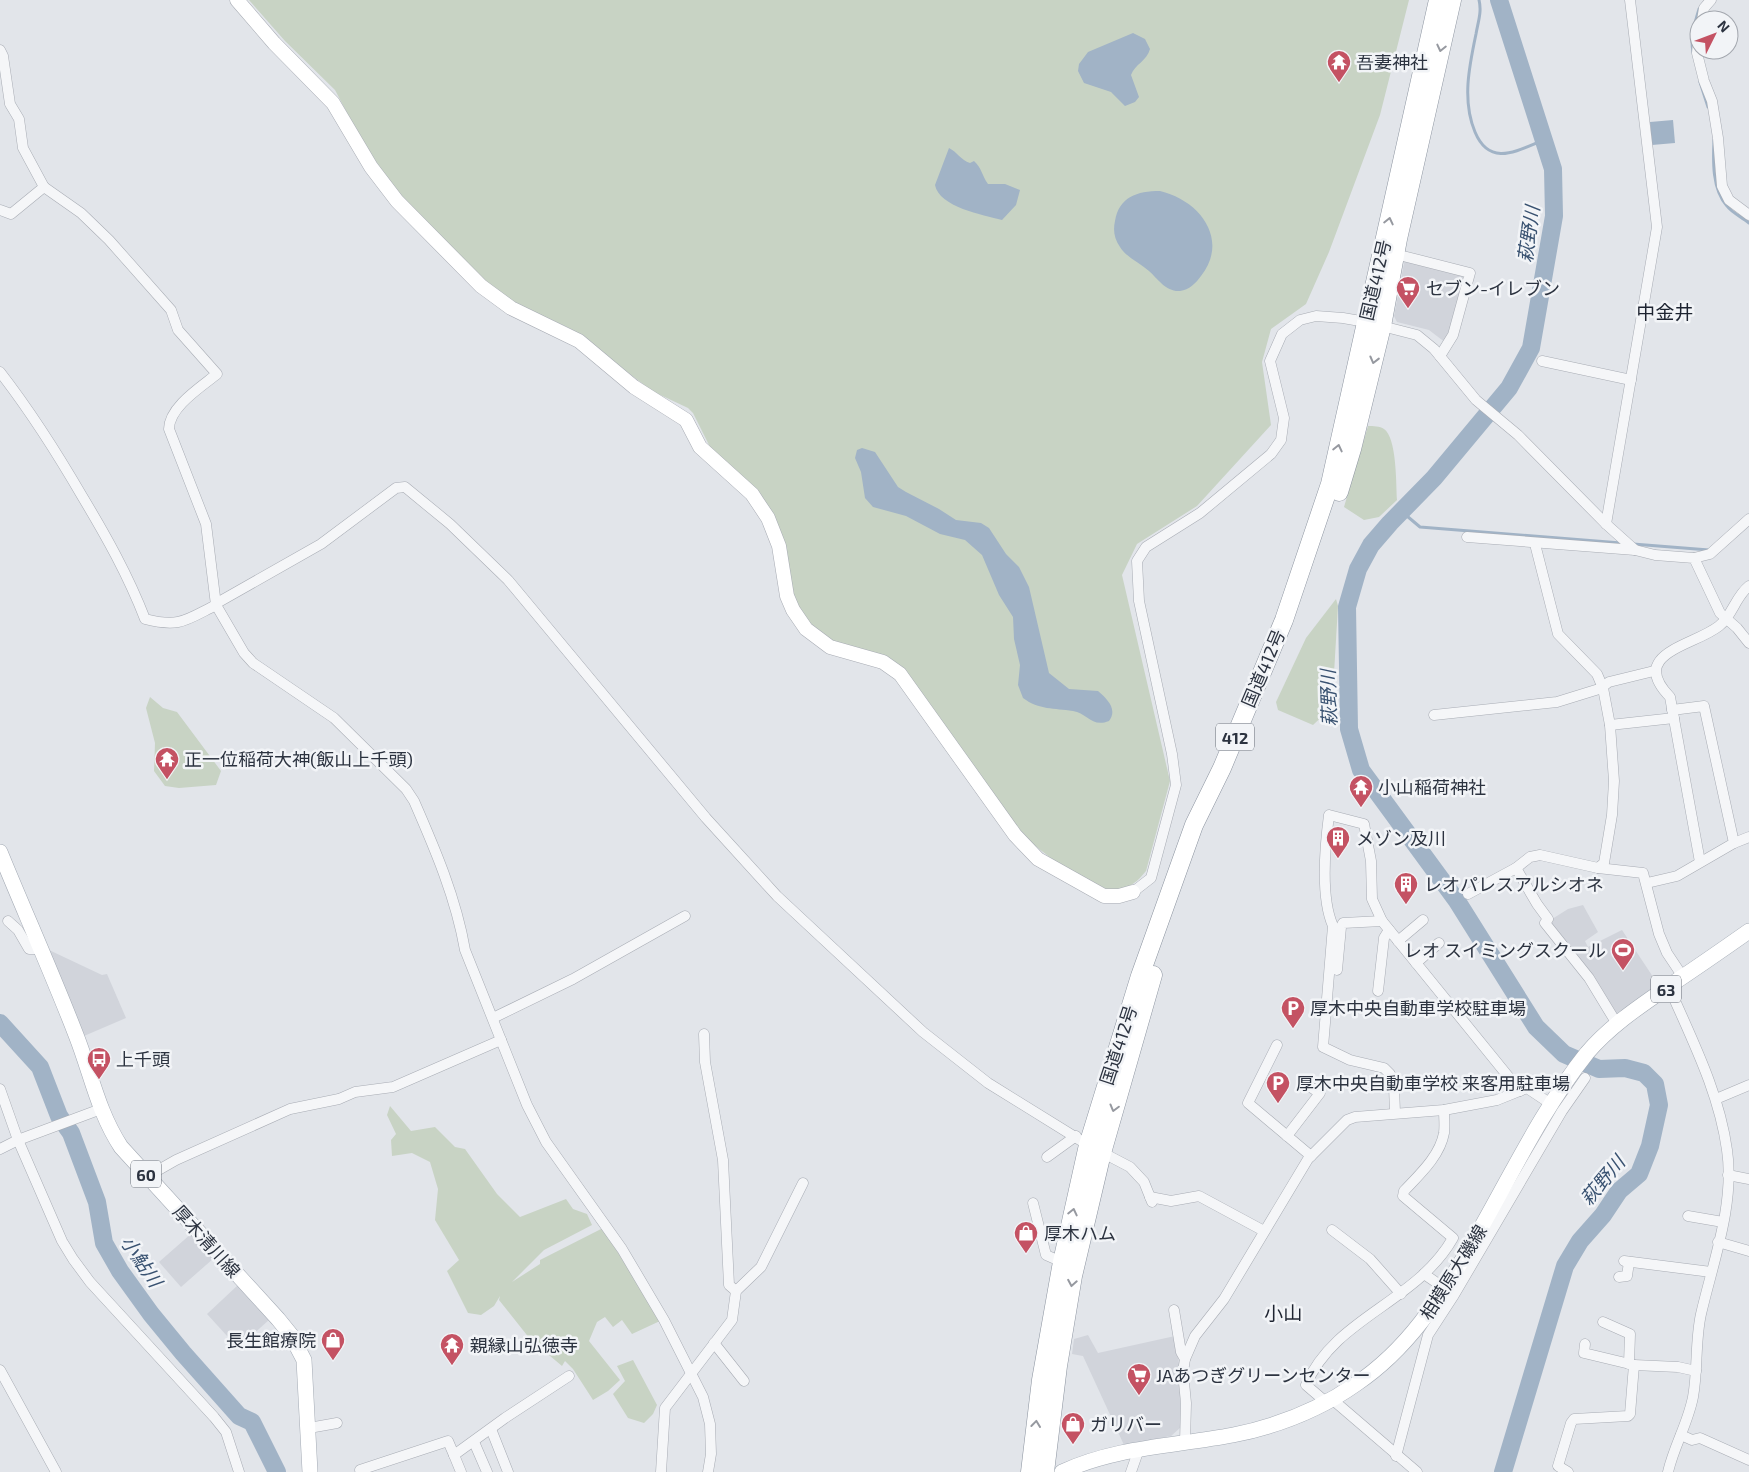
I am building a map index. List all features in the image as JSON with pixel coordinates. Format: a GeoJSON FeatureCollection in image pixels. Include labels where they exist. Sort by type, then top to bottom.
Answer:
{"type":"FeatureCollection","features":[{"type":"Feature","properties":{"kind":"highway","name":"国道412号"},"geometry":{"type":"LineString","coordinates":[[1030,1472],[1041,1380],[1062,1262],[1088,1145],[1202,839],[1295,624],[1352,449],[1374,324],[1438,0]]}},
{"type":"Feature","properties":{"kind":"highway","name":"国道412号"},"geometry":{"type":"LineString","coordinates":[[1374,324],[1395,254],[1452,0]]}},
{"type":"Feature","properties":{"kind":"highway","name":"国道412号"},"geometry":{"type":"LineString","coordinates":[[1045,1472],[1058,1366],[1073,1276],[1088,1145]]}},
{"type":"Feature","properties":{"kind":"main road","name":"厚木清川線"},"geometry":{"type":"LineString","coordinates":[[0,852],[76,1034],[95,1112],[121,1147],[291,1335],[304,1360],[310,1472]]}},
{"type":"Feature","properties":{"kind":"main road","name":"相模原大磯線"},"geometry":{"type":"LineString","coordinates":[[1062,1472],[1093,1460],[1140,1449],[1266,1427],[1291,1419],[1330,1402],[1358,1383],[1393,1354],[1450,1292],[1551,1104],[1577,1077],[1588,1053],[1617,1024],[1749,931]]}},
{"type":"Feature","properties":{"kind":"street"},"geometry":{"type":"LineString","coordinates":[[237,0],[274,43],[333,102],[371,167],[397,201],[475,281],[511,308],[579,341],[634,387],[686,420],[700,447],[752,494],[768,518],[779,546],[787,596],[793,610],[806,629],[830,647],[877,660],[900,674],[1015,835],[1038,859],[1104,896],[1119,896],[1133,892],[1151,878],[1176,785],[1172,754],[1139,601],[1137,575],[1140,554],[1146,547],[1200,513],[1270,454],[1280,440],[1284,418],[1270,361],[1282,334],[1300,320],[1316,316],[1374,324],[1417,335],[1440,356],[1476,400],[1499,418],[1606,524],[1636,550]]}},
{"type":"Feature","properties":{"kind":"street"},"geometry":{"type":"LineString","coordinates":[[1606,524],[1657,227],[1630,0]]}},
{"type":"Feature","properties":{"kind":"street"},"geometry":{"type":"LineString","coordinates":[[1704,10],[1712,0]]}},
{"type":"Feature","properties":{"kind":"street"},"geometry":{"type":"LineString","coordinates":[[0,50],[3,56],[10,104],[19,119],[23,148],[44,187],[81,213],[109,240],[171,310],[178,330],[216,374],[178,408],[169,423],[169,429],[206,524],[217,604],[236,640],[253,663],[334,718],[406,789],[428,832],[461,927],[465,950],[527,1105],[546,1142],[622,1249],[664,1320],[703,1397],[710,1424],[711,1454],[708,1472]]}},
{"type":"Feature","properties":{"kind":"street"},"geometry":{"type":"LineString","coordinates":[[1699,60],[1712,101],[1718,138],[1722,186],[1728,200],[1749,215]]}},
{"type":"Feature","properties":{"kind":"street"},"geometry":{"type":"LineString","coordinates":[[0,210],[10,214],[44,187]]}},
{"type":"Feature","properties":{"kind":"street"},"geometry":{"type":"LineString","coordinates":[[1395,254],[1470,273],[1453,335],[1440,356]]}},
{"type":"Feature","properties":{"kind":"street"},"geometry":{"type":"LineString","coordinates":[[1542,361],[1631,380]]}},
{"type":"Feature","properties":{"kind":"street"},"geometry":{"type":"LineString","coordinates":[[0,372],[42,428],[97,521],[131,582],[145,619],[167,624],[187,620],[321,544],[396,488],[405,487],[450,524],[508,580],[706,818],[777,896],[923,1032],[988,1082],[1088,1145],[1130,1167],[1144,1182],[1151,1200],[1171,1201],[1199,1196],[1264,1231]]}},
{"type":"Feature","properties":{"kind":"street"},"geometry":{"type":"LineString","coordinates":[[1467,537],[1535,544],[1636,550],[1655,555],[1694,558],[1710,554],[1749,519]]}},
{"type":"Feature","properties":{"kind":"street"},"geometry":{"type":"LineString","coordinates":[[1535,544],[1558,634],[1597,674],[1602,686],[1610,725],[1614,781],[1612,815],[1604,863],[1598,868]]}},
{"type":"Feature","properties":{"kind":"street"},"geometry":{"type":"LineString","coordinates":[[1694,558],[1720,613],[1749,643]]}},
{"type":"Feature","properties":{"kind":"street"},"geometry":{"type":"LineString","coordinates":[[1700,862],[1670,697],[1657,685],[1654,671],[1660,661],[1671,651],[1718,627],[1727,619],[1737,598],[1749,586]]}},
{"type":"Feature","properties":{"kind":"street"},"geometry":{"type":"LineString","coordinates":[[1434,715],[1557,702],[1609,682],[1654,671]]}},
{"type":"Feature","properties":{"kind":"street"},"geometry":{"type":"LineString","coordinates":[[1610,725],[1673,714],[1704,706],[1715,738],[1734,843]]}},
{"type":"Feature","properties":{"kind":"street"},"geometry":{"type":"LineString","coordinates":[[1395,1113],[1394,1086],[1390,1074],[1384,1068],[1350,1060],[1320,1045],[1333,926],[1329,913],[1325,874],[1325,843],[1329,816],[1364,824],[1371,861],[1372,899],[1382,921],[1520,1091]]}},
{"type":"Feature","properties":{"kind":"street"},"geometry":{"type":"LineString","coordinates":[[1647,883],[1677,876],[1734,843],[1749,837]]}},
{"type":"Feature","properties":{"kind":"street"},"geometry":{"type":"LineString","coordinates":[[1468,894],[1516,868],[1530,857],[1540,855],[1598,868],[1643,873],[1659,934],[1667,953],[1683,976]]}},
{"type":"Feature","properties":{"kind":"street"},"geometry":{"type":"LineString","coordinates":[[1516,868],[1548,919],[1545,923],[1589,978],[1617,1024]]}},
{"type":"Feature","properties":{"kind":"street"},"geometry":{"type":"LineString","coordinates":[[493,1018],[573,979],[685,916]]}},
{"type":"Feature","properties":{"kind":"street"},"geometry":{"type":"LineString","coordinates":[[1398,941],[1423,920]]}},
{"type":"Feature","properties":{"kind":"street"},"geometry":{"type":"LineString","coordinates":[[1337,970],[1342,949],[1341,927],[1343,923],[1382,921]]}},
{"type":"Feature","properties":{"kind":"street"},"geometry":{"type":"LineString","coordinates":[[9,924],[29,949],[40,949]]}},
{"type":"Feature","properties":{"kind":"street"},"geometry":{"type":"LineString","coordinates":[[1378,992],[1384,938],[1390,930]]}},
{"type":"Feature","properties":{"kind":"street"},"geometry":{"type":"LineString","coordinates":[[1416,963],[1439,943]]}},
{"type":"Feature","properties":{"kind":"street"},"geometry":{"type":"LineString","coordinates":[[1668,987],[1712,1084],[1727,1151],[1728,1175],[1723,1222],[1699,1325],[1696,1370],[1687,1421],[1668,1472]]}},
{"type":"Feature","properties":{"kind":"street"},"geometry":{"type":"LineString","coordinates":[[704,1034],[705,1062],[723,1160],[729,1285],[736,1292]]}},
{"type":"Feature","properties":{"kind":"street"},"geometry":{"type":"LineString","coordinates":[[148,1176],[176,1160],[290,1109],[339,1099],[356,1092],[393,1087],[501,1040]]}},
{"type":"Feature","properties":{"kind":"street"},"geometry":{"type":"LineString","coordinates":[[1277,1045],[1248,1103],[1311,1156]]}},
{"type":"Feature","properties":{"kind":"street"},"geometry":{"type":"LineString","coordinates":[[1396,1456],[1428,1335],[1450,1292],[1562,1111],[1577,1077]]}},
{"type":"Feature","properties":{"kind":"street"},"geometry":{"type":"LineString","coordinates":[[1287,1136],[1320,1092],[1304,1083]]}},
{"type":"Feature","properties":{"kind":"street"},"geometry":{"type":"LineString","coordinates":[[1716,1100],[1749,1085]]}},
{"type":"Feature","properties":{"kind":"street"},"geometry":{"type":"LineString","coordinates":[[1185,1442],[1186,1403],[1183,1372],[1185,1359],[1195,1336],[1224,1299],[1311,1156],[1347,1120],[1354,1116],[1444,1110],[1497,1100],[1527,1088],[1551,1104]]}},
{"type":"Feature","properties":{"kind":"street"},"geometry":{"type":"LineString","coordinates":[[0,1089],[72,1259],[90,1282],[226,1432],[239,1472]]}},
{"type":"Feature","properties":{"kind":"street"},"geometry":{"type":"LineString","coordinates":[[1417,1472],[1306,1385],[1313,1368],[1360,1320],[1401,1294],[1424,1274],[1445,1252],[1453,1238],[1403,1196],[1404,1191],[1426,1167],[1439,1148],[1444,1134],[1444,1110]]}},
{"type":"Feature","properties":{"kind":"street"},"geometry":{"type":"LineString","coordinates":[[0,1149],[20,1139],[95,1112]]}},
{"type":"Feature","properties":{"kind":"street"},"geometry":{"type":"LineString","coordinates":[[1047,1157],[1088,1145]]}},
{"type":"Feature","properties":{"kind":"street"},"geometry":{"type":"LineString","coordinates":[[1728,1175],[1749,1179]]}},
{"type":"Feature","properties":{"kind":"street"},"geometry":{"type":"LineString","coordinates":[[660,1472],[665,1408],[689,1379],[691,1373],[732,1320],[736,1292],[761,1267],[804,1183]]}},
{"type":"Feature","properties":{"kind":"street"},"geometry":{"type":"LineString","coordinates":[[1033,1203],[1046,1255],[1062,1262]]}},
{"type":"Feature","properties":{"kind":"street"},"geometry":{"type":"LineString","coordinates":[[1688,1216],[1723,1222]]}},
{"type":"Feature","properties":{"kind":"street"},"geometry":{"type":"LineString","coordinates":[[1332,1230],[1370,1259],[1401,1294]]}},
{"type":"Feature","properties":{"kind":"street"},"geometry":{"type":"LineString","coordinates":[[1718,1242],[1749,1251]]}},
{"type":"Feature","properties":{"kind":"street"},"geometry":{"type":"LineString","coordinates":[[1626,1277],[1627,1262],[1711,1272]]}},
{"type":"Feature","properties":{"kind":"street"},"geometry":{"type":"LineString","coordinates":[[1424,1274],[1450,1292]]}},
{"type":"Feature","properties":{"kind":"street"},"geometry":{"type":"LineString","coordinates":[[1174,1310],[1181,1352],[1185,1359]]}},
{"type":"Feature","properties":{"kind":"street"},"geometry":{"type":"LineString","coordinates":[[1568,1472],[1558,1466],[1571,1423],[1574,1419],[1628,1416],[1630,1414],[1632,1365],[1630,1334],[1614,1330],[1603,1322]]}},
{"type":"Feature","properties":{"kind":"street"},"geometry":{"type":"LineString","coordinates":[[714,1343],[744,1382]]}},
{"type":"Feature","properties":{"kind":"street"},"geometry":{"type":"LineString","coordinates":[[1585,1344],[1584,1353],[1632,1365],[1678,1367],[1696,1370]]}},
{"type":"Feature","properties":{"kind":"street"},"geometry":{"type":"LineString","coordinates":[[0,1370],[56,1472]]}},
{"type":"Feature","properties":{"kind":"street"},"geometry":{"type":"LineString","coordinates":[[454,1456],[569,1376]]}},
{"type":"Feature","properties":{"kind":"street"},"geometry":{"type":"LineString","coordinates":[[308,1428],[337,1424]]}},
{"type":"Feature","properties":{"kind":"street"},"geometry":{"type":"LineString","coordinates":[[491,1429],[508,1472]]}},
{"type":"Feature","properties":{"kind":"street"},"geometry":{"type":"LineString","coordinates":[[1681,1435],[1692,1440],[1700,1438],[1749,1460]]}},
{"type":"Feature","properties":{"kind":"street"},"geometry":{"type":"LineString","coordinates":[[360,1470],[448,1441],[460,1472]]}},
{"type":"Feature","properties":{"kind":"street"},"geometry":{"type":"LineString","coordinates":[[474,1442],[487,1472]]}},
{"type":"Feature","properties":{"kind":"street"},"geometry":{"type":"LineString","coordinates":[[1131,1472],[1140,1449]]}},
{"type":"Feature","properties":{"kind":"shaded area"},"geometry":{"type":"Polygon","coordinates":[[[1405,258],[1465,274],[1446,343],[1429,330],[1397,322],[1394,316],[1405,258]]]}},
{"type":"Feature","properties":{"kind":"shaded area"},"geometry":{"type":"Polygon","coordinates":[[[1583,905],[1598,932],[1585,941],[1588,947],[1622,930],[1659,986],[1615,1015],[1549,921],[1568,909],[1583,905]]]}},
{"type":"Feature","properties":{"kind":"shaded area"},"geometry":{"type":"Polygon","coordinates":[[[49,950],[102,975],[107,974],[126,1018],[84,1036],[49,950]]]}},
{"type":"Feature","properties":{"kind":"shaded area"},"geometry":{"type":"Polygon","coordinates":[[[192,1233],[214,1258],[181,1287],[159,1262],[192,1233]]]}},
{"type":"Feature","properties":{"kind":"shaded area"},"geometry":{"type":"Polygon","coordinates":[[[238,1285],[270,1319],[238,1348],[207,1314],[238,1285]]]}},
{"type":"Feature","properties":{"kind":"shaded area"},"geometry":{"type":"Polygon","coordinates":[[[1088,1335],[1098,1353],[1175,1336],[1179,1363],[1181,1427],[1171,1436],[1124,1445],[1083,1356],[1072,1354],[1074,1339],[1088,1335]]]}},
{"type":"Feature","properties":{"kind":"green space"},"geometry":{"type":"Polygon","coordinates":[[[249,0],[1409,0],[1380,115],[1329,252],[1306,304],[1271,329],[1262,362],[1271,425],[1197,506],[1137,544],[1122,575],[1170,781],[1146,871],[1140,878],[1130,886],[1117,890],[1095,885],[1053,860],[1022,834],[906,672],[883,656],[833,641],[814,628],[804,616],[796,603],[765,501],[747,480],[711,449],[693,413],[688,408],[652,391],[571,329],[513,302],[483,280],[396,190],[363,143],[335,90],[285,41],[249,0]]]}},
{"type":"Feature","properties":{"kind":"green space"},"geometry":{"type":"Polygon","coordinates":[[[1368,426],[1384,429],[1388,434],[1394,451],[1397,500],[1379,517],[1364,520],[1344,507],[1368,426]]]}},
{"type":"Feature","properties":{"kind":"green space"},"geometry":{"type":"Polygon","coordinates":[[[1336,599],[1338,606],[1332,707],[1313,725],[1278,710],[1276,702],[1306,638],[1336,599]]]}},
{"type":"Feature","properties":{"kind":"green space"},"geometry":{"type":"Polygon","coordinates":[[[150,697],[163,708],[177,712],[221,771],[216,785],[179,788],[165,786],[154,771],[155,743],[146,708],[150,697]]]}},
{"type":"Feature","properties":{"kind":"green space"},"geometry":{"type":"Polygon","coordinates":[[[390,1106],[411,1131],[435,1127],[455,1147],[465,1149],[497,1194],[520,1217],[566,1199],[573,1209],[587,1214],[592,1225],[544,1250],[512,1282],[540,1264],[540,1260],[603,1228],[660,1321],[632,1334],[622,1320],[613,1327],[605,1317],[597,1322],[589,1341],[620,1380],[608,1391],[593,1400],[573,1369],[565,1361],[562,1366],[530,1339],[499,1300],[500,1296],[494,1306],[481,1315],[468,1313],[447,1271],[459,1260],[435,1220],[438,1189],[430,1162],[412,1153],[392,1156],[391,1140],[396,1134],[387,1115],[390,1106]]]}},
{"type":"Feature","properties":{"kind":"green space"},"geometry":{"type":"Polygon","coordinates":[[[633,1360],[657,1405],[653,1414],[644,1423],[628,1418],[613,1394],[625,1381],[617,1366],[633,1360]]]}},
{"type":"Feature","properties":{"kind":"water"},"geometry":{"type":"Polygon","coordinates":[[[1133,33],[1145,39],[1150,49],[1131,75],[1139,97],[1135,102],[1125,106],[1111,92],[1084,83],[1078,71],[1079,64],[1088,52],[1133,33]]]}},
{"type":"Feature","properties":{"kind":"water"},"geometry":{"type":"Polygon","coordinates":[[[1673,120],[1675,143],[1652,145],[1650,122],[1673,120]]]}},
{"type":"Feature","properties":{"kind":"water"},"geometry":{"type":"Polygon","coordinates":[[[949,148],[967,162],[974,161],[979,166],[988,184],[1005,184],[1020,190],[1016,205],[1002,220],[963,209],[944,199],[938,193],[935,185],[949,148]]]}},
{"type":"Feature","properties":{"kind":"water"},"geometry":{"type":"Polygon","coordinates":[[[1160,191],[1187,203],[1198,212],[1206,223],[1211,235],[1212,248],[1209,262],[1197,281],[1189,288],[1180,291],[1175,291],[1163,284],[1129,257],[1118,244],[1114,234],[1117,213],[1125,201],[1144,192],[1160,191]]]}},
{"type":"Feature","properties":{"kind":"water"},"geometry":{"type":"Polygon","coordinates":[[[862,448],[875,452],[898,487],[956,520],[981,523],[989,528],[1006,554],[1019,567],[1029,587],[1049,673],[1069,689],[1098,691],[1112,708],[1109,721],[1098,723],[1078,712],[1041,707],[1023,698],[1018,685],[1020,665],[1014,639],[1013,617],[999,595],[982,555],[965,540],[940,534],[906,516],[873,507],[865,498],[861,472],[855,458],[857,450],[862,448]]]}},
{"type":"Feature","properties":{"kind":"waterway"},"geometry":{"type":"LineString","coordinates":[[1479,0],[1479,17],[1468,84],[1469,108],[1475,132],[1481,143],[1488,150],[1497,153],[1515,151],[1544,140]]}},
{"type":"Feature","properties":{"kind":"waterway","name":"萩野川"},"geometry":{"type":"LineString","coordinates":[[1499,0],[1553,169],[1554,216],[1531,348],[1509,388],[1434,478],[1371,545],[1358,569],[1347,607],[1349,729],[1361,770],[1457,901],[1536,1027],[1564,1054],[1599,1069],[1625,1068],[1644,1073],[1655,1084],[1659,1105],[1650,1146],[1639,1174],[1619,1191],[1603,1215],[1580,1241],[1565,1266],[1503,1472]]}},
{"type":"Feature","properties":{"kind":"waterway"},"geometry":{"type":"LineString","coordinates":[[1700,82],[1708,107]]}},
{"type":"Feature","properties":{"kind":"waterway"},"geometry":{"type":"LineString","coordinates":[[1714,140],[1714,166],[1718,191],[1729,208],[1749,223]]}},
{"type":"Feature","properties":{"kind":"waterway"},"geometry":{"type":"LineString","coordinates":[[1401,511],[1420,527],[1621,543]]}},
{"type":"Feature","properties":{"kind":"waterway"},"geometry":{"type":"LineString","coordinates":[[1633,544],[1709,550]]}},
{"type":"Feature","properties":{"kind":"waterway","name":"小鮎川"},"geometry":{"type":"LineString","coordinates":[[0,1023],[40,1067],[59,1116],[71,1133],[97,1202],[104,1243],[120,1271],[151,1314],[183,1353],[239,1416],[252,1422],[277,1472]]}},
{"type":"Feature","properties":{"kind":"place","name":"吾妻神社"},"geometry":{"type":"Point","coordinates":[1339,83]}},
{"type":"Feature","properties":{"kind":"place","name":"セブン-イレブン"},"geometry":{"type":"Point","coordinates":[1408,309]}},
{"type":"Feature","properties":{"kind":"place","name":"正一位稲荷大神(飯山上千頭)"},"geometry":{"type":"Point","coordinates":[167,780]}},
{"type":"Feature","properties":{"kind":"place","name":"小山稲荷神社"},"geometry":{"type":"Point","coordinates":[1361,808]}},
{"type":"Feature","properties":{"kind":"place","name":"メゾン及川"},"geometry":{"type":"Point","coordinates":[1338,859]}},
{"type":"Feature","properties":{"kind":"place","name":"レオパレスアルシオネ"},"geometry":{"type":"Point","coordinates":[1406,905]}},
{"type":"Feature","properties":{"kind":"place","name":"レオ スイミングスクール"},"geometry":{"type":"Point","coordinates":[1623,971]}},
{"type":"Feature","properties":{"kind":"place","name":"厚木中央自動車学校駐車場"},"geometry":{"type":"Point","coordinates":[1293,1029]}},
{"type":"Feature","properties":{"kind":"place","name":"上千頭"},"geometry":{"type":"Point","coordinates":[99,1080]}},
{"type":"Feature","properties":{"kind":"place","name":"厚木中央自動車学校 来客用駐車場"},"geometry":{"type":"Point","coordinates":[1278,1104]}},
{"type":"Feature","properties":{"kind":"place","name":"厚木ハム"},"geometry":{"type":"Point","coordinates":[1026,1254]}},
{"type":"Feature","properties":{"kind":"place","name":"長生館療院"},"geometry":{"type":"Point","coordinates":[333,1361]}},
{"type":"Feature","properties":{"kind":"place","name":"親縁山弘徳寺"},"geometry":{"type":"Point","coordinates":[452,1366]}},
{"type":"Feature","properties":{"kind":"place","name":"JAあつぎグリーンセンター"},"geometry":{"type":"Point","coordinates":[1139,1396]}},
{"type":"Feature","properties":{"kind":"place","name":"ガリバー"},"geometry":{"type":"Point","coordinates":[1073,1445]}},
{"type":"Feature","properties":{"kind":"district","name":"中金井"},"geometry":{"type":"Point","coordinates":[1665,311]}},
{"type":"Feature","properties":{"kind":"district","name":"小山"},"geometry":{"type":"Point","coordinates":[1283,1312]}}]}
